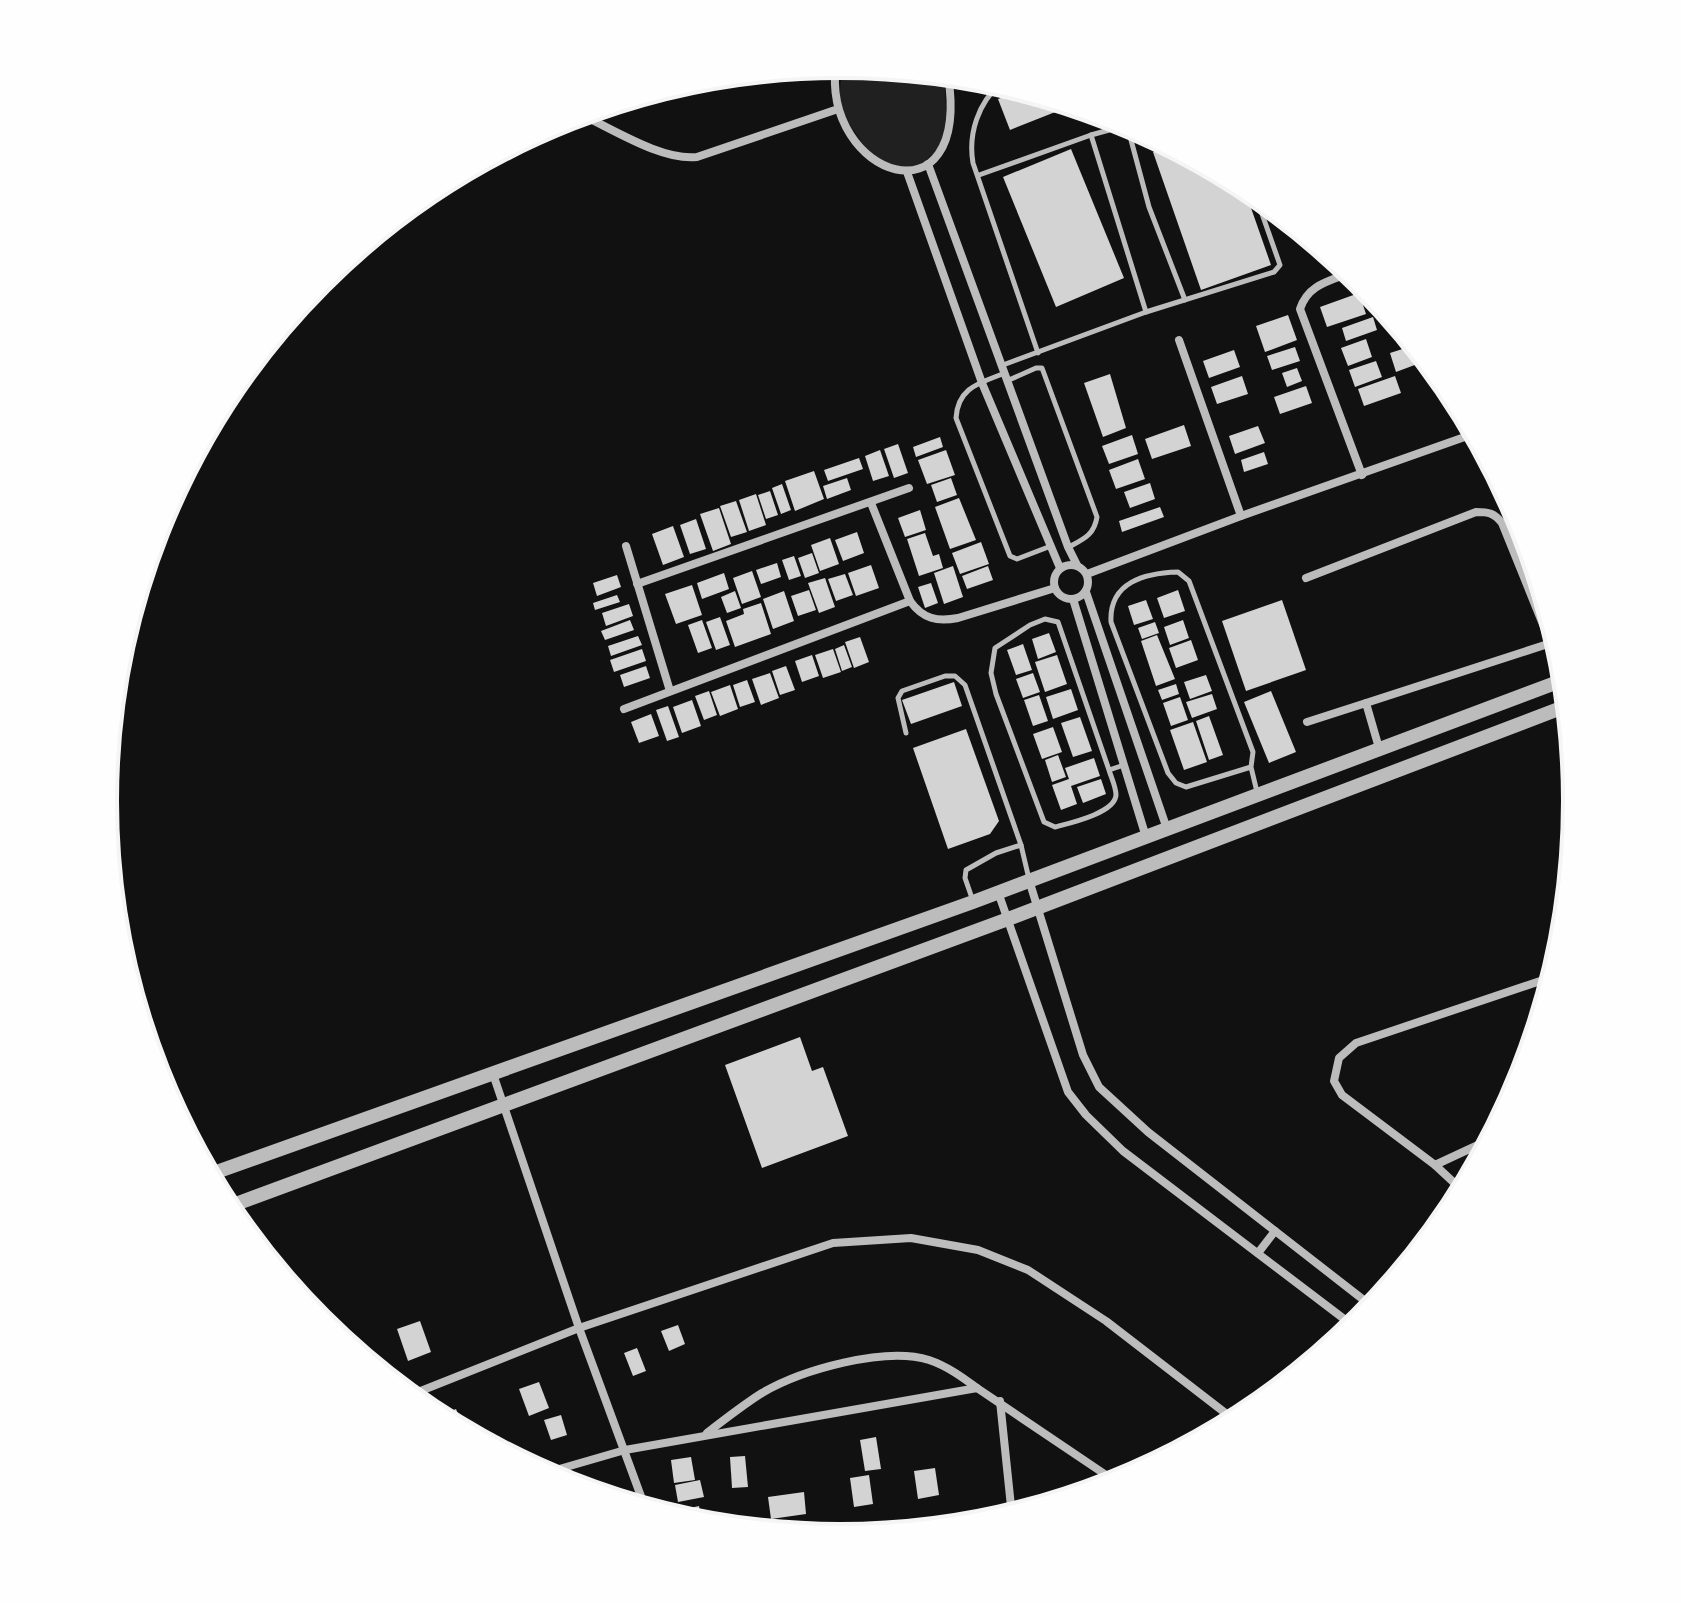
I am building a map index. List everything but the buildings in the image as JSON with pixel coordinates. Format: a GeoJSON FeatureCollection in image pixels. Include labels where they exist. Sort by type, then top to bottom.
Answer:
{"type":"FeatureCollection","features":[{"type":"Feature","properties":{"kind":"street"},"geometry":{"type":"LineString","coordinates":[[835,78],[838,109],[847,130],[867,156],[891,171],[907,172],[928,164],[938,153],[949,132],[949,86]]}},
{"type":"Feature","properties":{"kind":"street"},"geometry":{"type":"LineString","coordinates":[[595,121],[683,159],[838,109]]}},
{"type":"Feature","properties":{"kind":"street"},"geometry":{"type":"LineString","coordinates":[[928,164],[1068,547],[1077,565],[1087,574],[1086,592],[1167,829]]}},
{"type":"Feature","properties":{"kind":"street"},"geometry":{"type":"LineString","coordinates":[[907,172],[982,383],[1060,568]]}},
{"type":"Feature","properties":{"kind":"street"},"geometry":{"type":"LineString","coordinates":[[1339,277],[1313,288],[1304,297],[1300,309],[1362,475]]}},
{"type":"Feature","properties":{"kind":"street"},"geometry":{"type":"LineString","coordinates":[[1179,340],[1241,516]]}},
{"type":"Feature","properties":{"kind":"street"},"geometry":{"type":"LineString","coordinates":[[1087,574],[1465,437]]}},
{"type":"Feature","properties":{"kind":"street"},"geometry":{"type":"LineString","coordinates":[[637,584],[909,488]]}},
{"type":"Feature","properties":{"kind":"street"},"geometry":{"type":"LineString","coordinates":[[871,503],[910,601],[919,613],[943,621],[1055,588]]}},
{"type":"Feature","properties":{"kind":"street"},"geometry":{"type":"LineString","coordinates":[[1306,578],[1476,512],[1489,512],[1502,523],[1539,613]]}},
{"type":"Feature","properties":{"kind":"street"},"geometry":{"type":"LineString","coordinates":[[626,546],[670,691]]}},
{"type":"Feature","properties":{"kind":"street"},"geometry":{"type":"LineString","coordinates":[[1077,565],[1060,568],[1056,574],[1055,588],[1062,596],[1073,599],[1086,592]]}},
{"type":"Feature","properties":{"kind":"street"},"geometry":{"type":"LineString","coordinates":[[1073,599],[1146,837]]}},
{"type":"Feature","properties":{"kind":"street"},"geometry":{"type":"LineString","coordinates":[[624,709],[910,601]]}},
{"type":"Feature","properties":{"kind":"street"},"geometry":{"type":"LineString","coordinates":[[1307,722],[1546,645]]}},
{"type":"Feature","properties":{"kind":"street"},"geometry":{"type":"LineString","coordinates":[[219,1171],[973,902],[1554,683]]}},
{"type":"Feature","properties":{"kind":"street"},"geometry":{"type":"LineString","coordinates":[[1366,703],[1379,748]]}},
{"type":"Feature","properties":{"kind":"street"},"geometry":{"type":"LineString","coordinates":[[239,1203],[1008,919],[1558,709]]}},
{"type":"Feature","properties":{"kind":"street"},"geometry":{"type":"LineString","coordinates":[[1029,880],[1083,1055],[1099,1087],[1148,1132],[1364,1300]]}},
{"type":"Feature","properties":{"kind":"street"},"geometry":{"type":"LineString","coordinates":[[998,892],[1068,1092],[1086,1115],[1123,1151],[1345,1320]]}},
{"type":"Feature","properties":{"kind":"street"},"geometry":{"type":"LineString","coordinates":[[1454,1183],[1342,1095],[1334,1081],[1339,1058],[1356,1043],[1541,981]]}},
{"type":"Feature","properties":{"kind":"street"},"geometry":{"type":"LineString","coordinates":[[493,1074],[579,1328],[641,1497]]}},
{"type":"Feature","properties":{"kind":"street"},"geometry":{"type":"LineString","coordinates":[[1435,1165],[1476,1146]]}},
{"type":"Feature","properties":{"kind":"street"},"geometry":{"type":"LineString","coordinates":[[1258,1253],[1275,1231]]}},
{"type":"Feature","properties":{"kind":"street"},"geometry":{"type":"LineString","coordinates":[[422,1391],[579,1328],[833,1243],[911,1238],[978,1250],[1028,1270],[1106,1321],[1226,1413]]}},
{"type":"Feature","properties":{"kind":"street"},"geometry":{"type":"LineString","coordinates":[[703,1436],[765,1392],[810,1373],[877,1356],[910,1356],[953,1370],[1105,1475]]}},
{"type":"Feature","properties":{"kind":"street"},"geometry":{"type":"LineString","coordinates":[[561,1469],[625,1450],[977,1388]]}},
{"type":"Feature","properties":{"kind":"street"},"geometry":{"type":"LineString","coordinates":[[1000,1401],[1011,1504]]}},
{"type":"Feature","properties":{"kind":"lane"},"geometry":{"type":"LineString","coordinates":[[992,94],[981,108],[970,144],[973,163],[1038,353]]}},
{"type":"Feature","properties":{"kind":"lane"},"geometry":{"type":"LineString","coordinates":[[979,175],[1110,130]]}},
{"type":"Feature","properties":{"kind":"lane"},"geometry":{"type":"LineString","coordinates":[[1091,135],[1146,312]]}},
{"type":"Feature","properties":{"kind":"lane"},"geometry":{"type":"LineString","coordinates":[[1133,140],[1149,207],[1185,300]]}},
{"type":"Feature","properties":{"kind":"lane"},"geometry":{"type":"LineString","coordinates":[[1051,546],[1017,559],[1010,556],[956,418],[957,402],[965,392],[1006,373],[1038,353],[1146,312],[1274,272],[1280,265],[1262,215]]}},
{"type":"Feature","properties":{"kind":"lane"},"geometry":{"type":"LineString","coordinates":[[1006,373],[1042,368],[1097,517],[1095,529],[1088,537],[1068,547]]}},
{"type":"Feature","properties":{"kind":"lane"},"geometry":{"type":"LineString","coordinates":[[1251,767],[1186,787],[1176,783],[1168,773],[1111,622],[1110,609],[1117,595],[1129,584],[1141,577],[1178,572],[1189,581],[1253,752],[1251,767],[1258,794]]}},
{"type":"Feature","properties":{"kind":"lane"},"geometry":{"type":"LineString","coordinates":[[1045,619],[1058,622],[1109,770],[1116,793],[1114,803],[1105,810],[1055,827],[1044,822],[996,694],[991,673],[995,648],[1030,625],[1045,619]]}},
{"type":"Feature","properties":{"kind":"lane"},"geometry":{"type":"LineString","coordinates":[[906,733],[898,698],[902,691],[945,676],[955,676],[965,685],[1021,845],[1029,880]]}},
{"type":"Feature","properties":{"kind":"lane"},"geometry":{"type":"LineString","coordinates":[[1109,770],[1124,765]]}},
{"type":"Feature","properties":{"kind":"lane"},"geometry":{"type":"LineString","coordinates":[[973,902],[965,878],[966,870],[996,853],[1021,845]]}},
{"type":"Feature","properties":{"kind":"shaded area"},"geometry":{"type":"Polygon","coordinates":[[[841,78],[945,86],[947,130],[936,152],[915,169],[891,167],[866,149],[839,108],[841,78]]]}}]}
